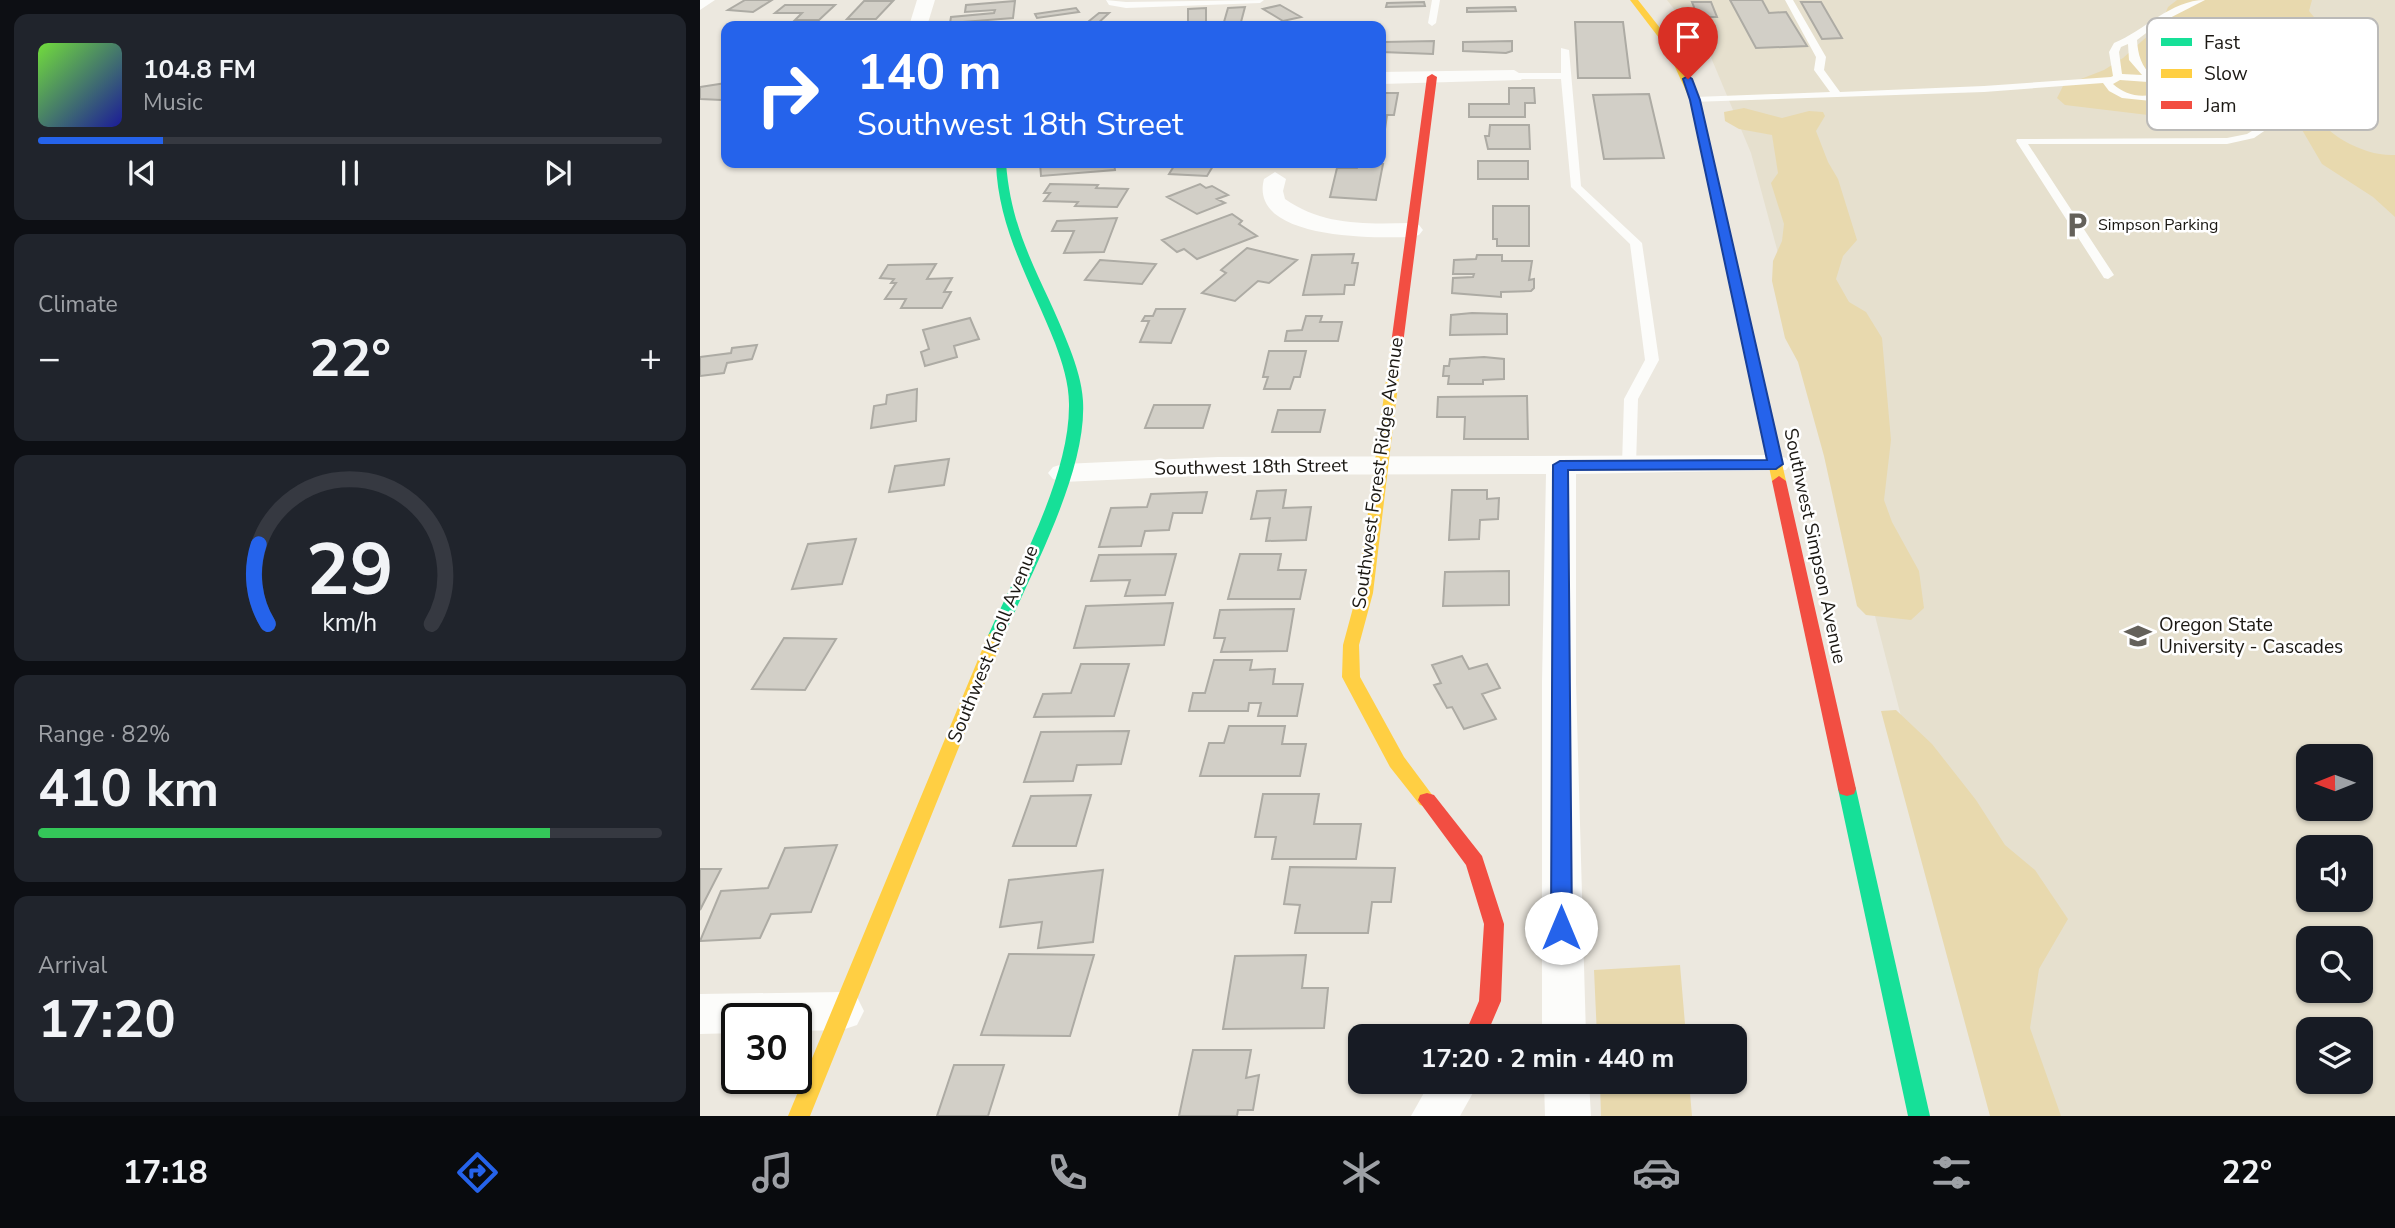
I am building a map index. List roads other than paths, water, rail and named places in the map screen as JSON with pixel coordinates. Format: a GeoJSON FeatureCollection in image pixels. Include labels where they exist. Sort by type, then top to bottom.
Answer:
{"type":"FeatureCollection","features":[{"type":"Feature","properties":{"kind":"street"},"geometry":{"type":"LineString","coordinates":[[700,5],[706,0]]}},
{"type":"Feature","properties":{"kind":"street"},"geometry":{"type":"LineString","coordinates":[[920,21],[926,0]]}},
{"type":"Feature","properties":{"kind":"street","name":"Southwest Simpson Avenue"},"geometry":{"type":"LineString","coordinates":[[1634,0],[1661,33],[1688,79],[1695,100],[1919,1116]]}},
{"type":"Feature","properties":{"kind":"street"},"geometry":{"type":"LineString","coordinates":[[1386,78],[1514,76]]}},
{"type":"Feature","properties":{"kind":"street","name":"Southwest Forest Ridge Avenue"},"geometry":{"type":"LineString","coordinates":[[1432,77],[1365,593],[1351,645],[1352,677],[1397,762],[1475,862],[1494,924],[1490,1001],[1480,1024]]}},
{"type":"Feature","properties":{"kind":"street","name":"Southwest Knoll Avenue"},"geometry":{"type":"LineString","coordinates":[[799,1116],[1063,473],[1076,406],[1068,359],[1013,246],[999,177],[1000,168]]}},
{"type":"Feature","properties":{"kind":"street"},"geometry":{"type":"LineString","coordinates":[[1275,179],[1272,191],[1275,202],[1309,221],[1361,230],[1412,230]]}},
{"type":"Feature","properties":{"kind":"street","name":"Southwest 18th Street"},"geometry":{"type":"LineString","coordinates":[[1063,473],[1218,466],[1776,464]]}},
{"type":"Feature","properties":{"kind":"street"},"geometry":{"type":"LineString","coordinates":[[1560,465],[1564,1024]]}},
{"type":"Feature","properties":{"kind":"street"},"geometry":{"type":"LineString","coordinates":[[700,1014],[842,1011]]}},
{"type":"Feature","properties":{"kind":"street"},"geometry":{"type":"LineString","coordinates":[[1434,1116],[1448,1094]]}},
{"type":"Feature","properties":{"kind":"street"},"geometry":{"type":"LineString","coordinates":[[1568,1094],[1569,1116]]}},
{"type":"Feature","properties":{"kind":"lane"},"geometry":{"type":"LineString","coordinates":[[1110,0],[1112,3],[1126,5],[1260,0]]}},
{"type":"Feature","properties":{"kind":"lane"},"geometry":{"type":"LineString","coordinates":[[1432,23],[1436,0]]}},
{"type":"Feature","properties":{"kind":"lane"},"geometry":{"type":"LineString","coordinates":[[1789,0],[1821,57],[1819,70],[1837,94]]}},
{"type":"Feature","properties":{"kind":"lane"},"geometry":{"type":"LineString","coordinates":[[2163,18],[2201,0]]}},
{"type":"Feature","properties":{"kind":"lane"},"geometry":{"type":"LineString","coordinates":[[2115,79],[2114,52],[2117,45],[2132,39],[2147,28]]}},
{"type":"Feature","properties":{"kind":"lane"},"geometry":{"type":"LineString","coordinates":[[2132,39],[2134,60],[2147,73]]}},
{"type":"Feature","properties":{"kind":"lane"},"geometry":{"type":"LineString","coordinates":[[1564,50],[1576,187],[1636,243],[1652,360],[1631,399],[1629,464]]}},
{"type":"Feature","properties":{"kind":"lane"},"geometry":{"type":"LineString","coordinates":[[1514,76],[1566,76]]}},
{"type":"Feature","properties":{"kind":"lane"},"geometry":{"type":"LineString","coordinates":[[1695,100],[1984,89],[2115,79],[2147,81]]}},
{"type":"Feature","properties":{"kind":"lane"},"geometry":{"type":"LineString","coordinates":[[2114,91],[2108,83],[2115,79]]}},
{"type":"Feature","properties":{"kind":"lane"},"geometry":{"type":"LineString","coordinates":[[1984,89],[2039,93],[2114,91],[2131,97],[2147,98]]}},
{"type":"Feature","properties":{"kind":"lane"},"geometry":{"type":"LineString","coordinates":[[2108,275],[2021,141],[2227,141],[2250,136],[2260,130]]}},
{"type":"Feature","properties":{"kind":"place","name":"Simpson Parking"},"geometry":{"type":"Point","coordinates":[2077,225]}},
{"type":"Feature","properties":{"kind":"place","name":"Oregon State University - Cascades"},"geometry":{"type":"Point","coordinates":[2138,636]}}]}
